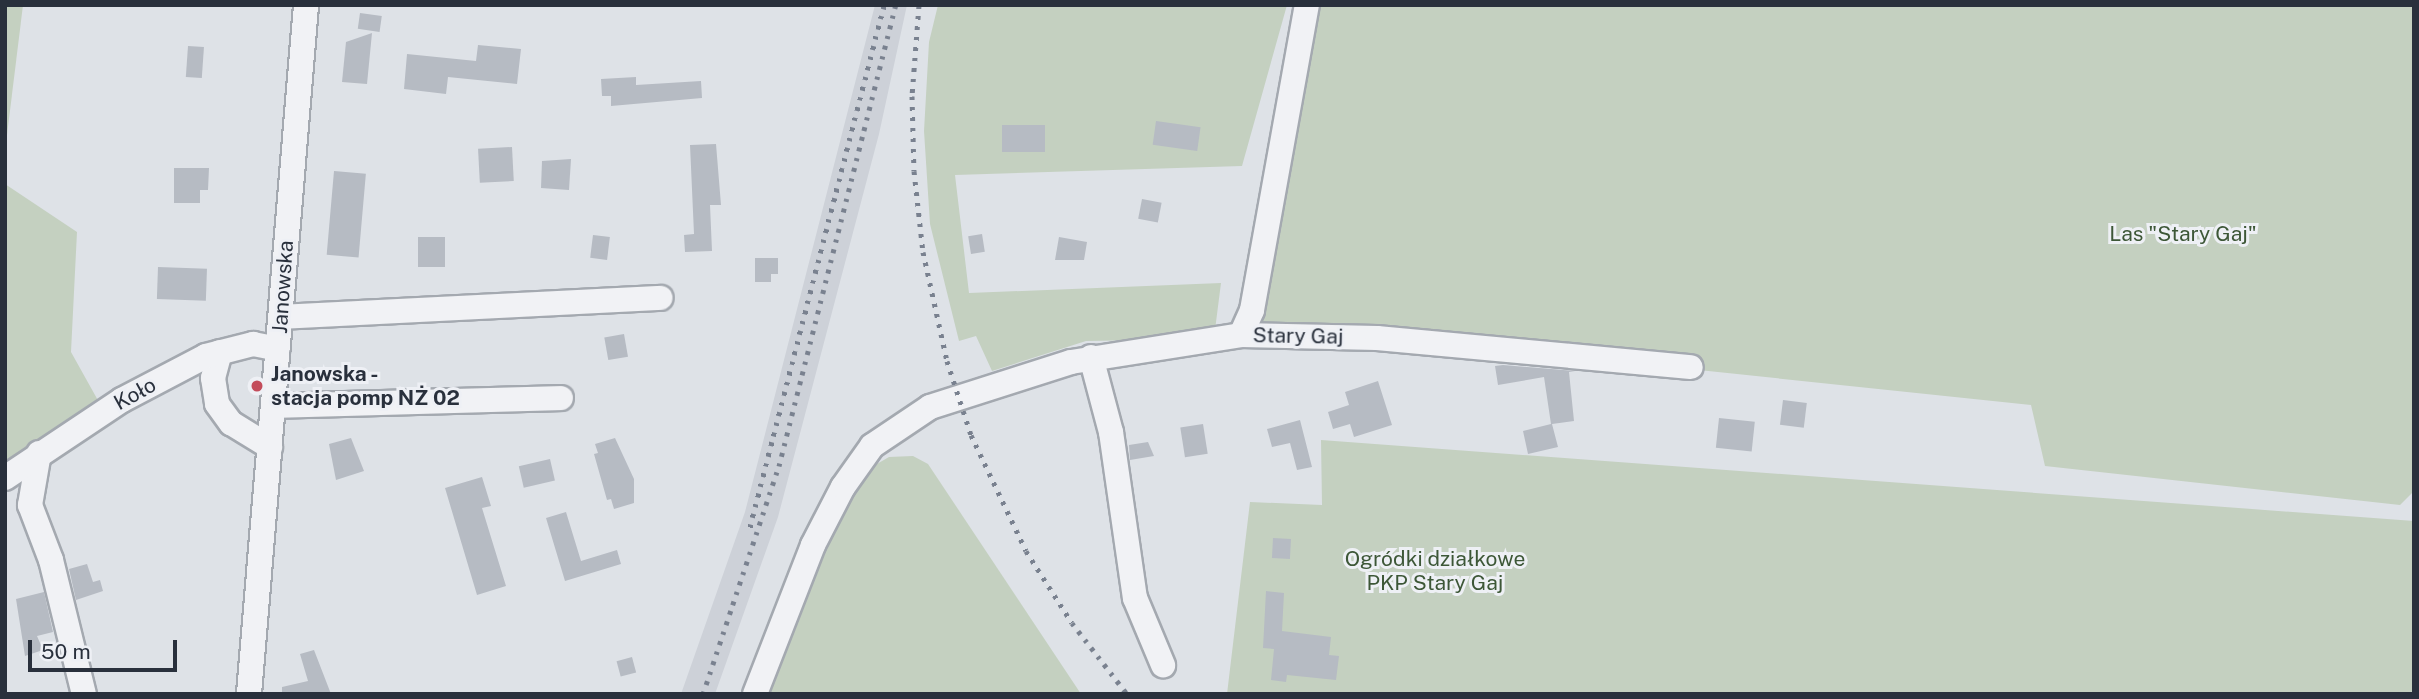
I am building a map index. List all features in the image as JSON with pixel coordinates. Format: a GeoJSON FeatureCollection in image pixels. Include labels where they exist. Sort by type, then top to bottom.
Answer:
{"type":"FeatureCollection","features":[{"type":"Feature","properties":{"kind":"street","name":"Janowska"},"geometry":{"type":"LineString","coordinates":[[249,694],[306,5]]}},
{"type":"Feature","properties":{"kind":"street","name":"Stary Gaj"},"geometry":{"type":"LineString","coordinates":[[1307,5],[1252,310],[1241,335],[1361,337],[1691,368]]}},
{"type":"Feature","properties":{"kind":"street"},"geometry":{"type":"LineString","coordinates":[[281,317],[661,298]]}},
{"type":"Feature","properties":{"kind":"street"},"geometry":{"type":"LineString","coordinates":[[755,694],[813,545],[843,487],[872,446],[930,407],[1091,357],[1241,335]]}},
{"type":"Feature","properties":{"kind":"street","name":"Koło"},"geometry":{"type":"LineString","coordinates":[[5,478],[122,400],[220,352],[253,344],[278,349]]}},
{"type":"Feature","properties":{"kind":"street"},"geometry":{"type":"LineString","coordinates":[[220,352],[213,378],[217,404],[231,423],[270,447]]}},
{"type":"Feature","properties":{"kind":"street"},"geometry":{"type":"LineString","coordinates":[[1091,357],[1111,432],[1135,598],[1163,664]]}},
{"type":"Feature","properties":{"kind":"street"},"geometry":{"type":"LineString","coordinates":[[274,406],[561,398]]}},
{"type":"Feature","properties":{"kind":"street"},"geometry":{"type":"LineString","coordinates":[[39,453],[30,505],[51,560],[83,694]]}},
{"type":"Feature","properties":{"kind":"shaded area"},"geometry":{"type":"Polygon","coordinates":[[[875,5],[907,5],[879,134],[778,517],[715,694],[681,694],[745,512],[875,5]]]}},
{"type":"Feature","properties":{"kind":"green space"},"geometry":{"type":"Polygon","coordinates":[[[5,5],[23,5],[5,151],[5,5]]]}},
{"type":"Feature","properties":{"kind":"green space"},"geometry":{"type":"Polygon","coordinates":[[[938,5],[1287,5],[1242,166],[955,175],[969,293],[1221,283],[1215,330],[1151,340],[1086,341],[992,371],[976,336],[959,341],[930,224],[924,131],[929,42],[938,5]]]}},
{"type":"Feature","properties":{"kind":"green space","name":"Las \"Stary Gaj\""},"geometry":{"type":"Polygon","coordinates":[[[1313,5],[2414,5],[2414,491],[2400,505],[2045,466],[2031,405],[1261,324],[1267,259],[1313,5]]]}},
{"type":"Feature","properties":{"kind":"green space"},"geometry":{"type":"Polygon","coordinates":[[[5,184],[77,232],[71,352],[100,404],[5,463],[5,184]]]}},
{"type":"Feature","properties":{"kind":"green space","name":"Ogródki działkowe PKP Stary Gaj"},"geometry":{"type":"Polygon","coordinates":[[[1321,440],[2414,521],[2414,694],[1227,694],[1250,502],[1322,505],[1321,440]]]}},
{"type":"Feature","properties":{"kind":"green space"},"geometry":{"type":"Polygon","coordinates":[[[913,456],[928,464],[1081,694],[764,694],[822,543],[863,472],[889,457],[913,456]]]}},
{"type":"Feature","properties":{"kind":"building"},"geometry":{"type":"Polygon","coordinates":[[[360,13],[382,16],[380,32],[358,29],[360,13]]]}},
{"type":"Feature","properties":{"kind":"building"},"geometry":{"type":"Polygon","coordinates":[[[372,33],[367,84],[342,82],[346,42],[372,33]]]}},
{"type":"Feature","properties":{"kind":"building"},"geometry":{"type":"Polygon","coordinates":[[[478,45],[521,49],[517,84],[448,77],[446,94],[404,89],[407,54],[476,61],[478,45]]]}},
{"type":"Feature","properties":{"kind":"building"},"geometry":{"type":"Polygon","coordinates":[[[188,46],[204,47],[202,78],[186,77],[188,46]]]}},
{"type":"Feature","properties":{"kind":"building"},"geometry":{"type":"Polygon","coordinates":[[[636,77],[636,85],[701,81],[702,98],[611,106],[611,96],[602,96],[601,79],[636,77]]]}},
{"type":"Feature","properties":{"kind":"building"},"geometry":{"type":"Polygon","coordinates":[[[1156,121],[1201,127],[1197,151],[1153,145],[1156,121]]]}},
{"type":"Feature","properties":{"kind":"building"},"geometry":{"type":"Polygon","coordinates":[[[1002,125],[1045,125],[1045,152],[1002,152],[1002,125]]]}},
{"type":"Feature","properties":{"kind":"building"},"geometry":{"type":"Polygon","coordinates":[[[716,144],[721,205],[710,205],[712,251],[685,252],[684,235],[694,234],[690,145],[716,144]]]}},
{"type":"Feature","properties":{"kind":"building"},"geometry":{"type":"Polygon","coordinates":[[[512,147],[514,181],[480,183],[478,149],[512,147]]]}},
{"type":"Feature","properties":{"kind":"building"},"geometry":{"type":"Polygon","coordinates":[[[571,159],[569,190],[541,188],[542,161],[571,159]]]}},
{"type":"Feature","properties":{"kind":"building"},"geometry":{"type":"Polygon","coordinates":[[[174,168],[209,168],[208,190],[200,190],[200,203],[174,203],[174,168]]]}},
{"type":"Feature","properties":{"kind":"building"},"geometry":{"type":"Polygon","coordinates":[[[334,171],[366,174],[359,257],[327,255],[334,171]]]}},
{"type":"Feature","properties":{"kind":"building"},"geometry":{"type":"Polygon","coordinates":[[[1142,199],[1162,203],[1158,222],[1138,219],[1142,199]]]}},
{"type":"Feature","properties":{"kind":"building"},"geometry":{"type":"Polygon","coordinates":[[[982,234],[985,252],[971,254],[968,236],[982,234]]]}},
{"type":"Feature","properties":{"kind":"building"},"geometry":{"type":"Polygon","coordinates":[[[593,235],[610,237],[607,260],[590,258],[593,235]]]}},
{"type":"Feature","properties":{"kind":"building"},"geometry":{"type":"Polygon","coordinates":[[[418,237],[445,237],[445,267],[418,267],[418,237]]]}},
{"type":"Feature","properties":{"kind":"building"},"geometry":{"type":"Polygon","coordinates":[[[1059,237],[1087,242],[1084,260],[1055,260],[1059,237]]]}},
{"type":"Feature","properties":{"kind":"building"},"geometry":{"type":"Polygon","coordinates":[[[755,258],[778,258],[778,274],[771,274],[771,282],[755,282],[755,258]]]}},
{"type":"Feature","properties":{"kind":"building"},"geometry":{"type":"Polygon","coordinates":[[[158,267],[207,269],[206,301],[157,299],[158,267]]]}},
{"type":"Feature","properties":{"kind":"building"},"geometry":{"type":"Polygon","coordinates":[[[624,334],[628,357],[608,360],[604,337],[624,334]]]}},
{"type":"Feature","properties":{"kind":"building"},"geometry":{"type":"Polygon","coordinates":[[[1495,366],[1575,371],[1569,372],[1574,421],[1552,424],[1558,447],[1528,454],[1523,431],[1551,424],[1544,377],[1498,385],[1495,366]]]}},
{"type":"Feature","properties":{"kind":"building"},"geometry":{"type":"Polygon","coordinates":[[[1378,381],[1392,425],[1354,437],[1350,424],[1333,429],[1328,412],[1349,405],[1345,392],[1378,381]]]}},
{"type":"Feature","properties":{"kind":"building"},"geometry":{"type":"Polygon","coordinates":[[[1783,400],[1807,403],[1804,428],[1780,425],[1783,400]]]}},
{"type":"Feature","properties":{"kind":"building"},"geometry":{"type":"Polygon","coordinates":[[[1719,418],[1755,422],[1752,452],[1716,448],[1719,418]]]}},
{"type":"Feature","properties":{"kind":"building"},"geometry":{"type":"Polygon","coordinates":[[[1300,420],[1312,467],[1297,470],[1290,443],[1272,447],[1267,429],[1300,420]]]}},
{"type":"Feature","properties":{"kind":"building"},"geometry":{"type":"Polygon","coordinates":[[[1203,424],[1208,454],[1185,457],[1180,428],[1203,424]]]}},
{"type":"Feature","properties":{"kind":"building"},"geometry":{"type":"Polygon","coordinates":[[[351,438],[364,471],[336,480],[329,444],[351,438]]]}},
{"type":"Feature","properties":{"kind":"building"},"geometry":{"type":"Polygon","coordinates":[[[615,438],[634,479],[634,503],[614,509],[611,499],[607,500],[594,454],[598,453],[595,444],[615,438]]]}},
{"type":"Feature","properties":{"kind":"building"},"geometry":{"type":"Polygon","coordinates":[[[1148,442],[1154,456],[1130,460],[1129,445],[1148,442]]]}},
{"type":"Feature","properties":{"kind":"building"},"geometry":{"type":"Polygon","coordinates":[[[550,459],[555,480],[524,488],[519,466],[550,459]]]}},
{"type":"Feature","properties":{"kind":"building"},"geometry":{"type":"Polygon","coordinates":[[[482,477],[491,506],[482,508],[506,586],[477,595],[445,488],[482,477]]]}},
{"type":"Feature","properties":{"kind":"building"},"geometry":{"type":"Polygon","coordinates":[[[566,512],[581,561],[617,550],[621,564],[565,581],[546,518],[566,512]]]}},
{"type":"Feature","properties":{"kind":"building"},"geometry":{"type":"Polygon","coordinates":[[[1273,538],[1291,539],[1290,559],[1272,558],[1273,538]]]}},
{"type":"Feature","properties":{"kind":"building"},"geometry":{"type":"Polygon","coordinates":[[[87,564],[93,582],[100,580],[103,591],[76,600],[69,569],[87,564]]]}},
{"type":"Feature","properties":{"kind":"building"},"geometry":{"type":"Polygon","coordinates":[[[1266,591],[1284,593],[1282,631],[1331,637],[1329,655],[1339,656],[1336,680],[1287,675],[1286,682],[1271,680],[1274,649],[1263,648],[1266,591]]]}},
{"type":"Feature","properties":{"kind":"building"},"geometry":{"type":"Polygon","coordinates":[[[44,592],[53,632],[37,636],[43,650],[25,656],[16,599],[44,592]]]}},
{"type":"Feature","properties":{"kind":"building"},"geometry":{"type":"Polygon","coordinates":[[[314,650],[331,694],[282,694],[282,687],[308,681],[300,654],[314,650]]]}},
{"type":"Feature","properties":{"kind":"building"},"geometry":{"type":"Polygon","coordinates":[[[632,657],[636,672],[621,677],[617,661],[632,657]]]}},
{"type":"Feature","properties":{"kind":"railway"},"geometry":{"type":"LineString","coordinates":[[750,527],[884,5]]}},
{"type":"Feature","properties":{"kind":"railway"},"geometry":{"type":"LineString","coordinates":[[703,694],[779,466],[896,5]]}},
{"type":"Feature","properties":{"kind":"railway"},"geometry":{"type":"LineString","coordinates":[[919,5],[912,96],[914,171],[923,252],[947,361],[971,435],[1026,551],[1072,623],[1127,694]]}},
{"type":"Feature","properties":{"kind":"place","name":"Janowska - stacja pomp NŻ 02"},"geometry":{"type":"Point","coordinates":[257,386]}}]}
